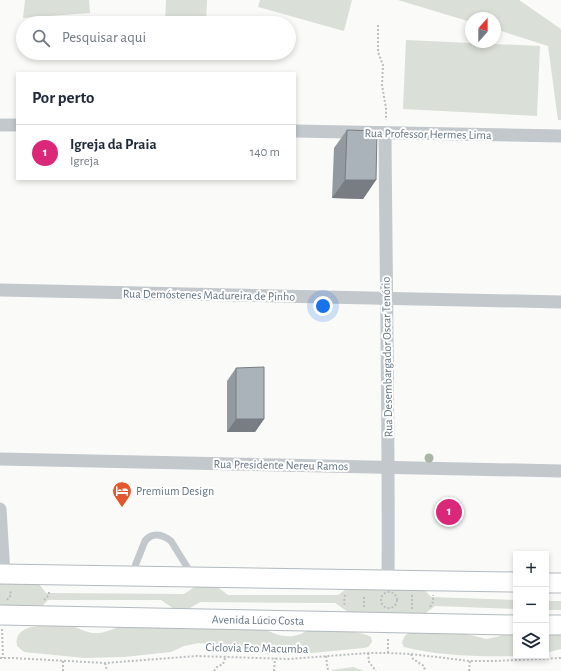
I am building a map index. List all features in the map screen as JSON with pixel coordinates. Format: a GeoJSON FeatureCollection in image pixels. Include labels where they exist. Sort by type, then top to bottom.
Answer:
{"type":"FeatureCollection","features":[{"type":"Feature","properties":{"kind":"main road"},"geometry":{"type":"LineString","coordinates":[[2,574],[193,577],[384,589],[417,586],[513,582]]}},
{"type":"Feature","properties":{"kind":"main road"},"geometry":{"type":"LineString","coordinates":[[549,583],[561,583]]}},
{"type":"Feature","properties":{"kind":"main road","name":"Avenida Lúcio Costa"},"geometry":{"type":"LineString","coordinates":[[1,620],[359,622],[513,625]]}},
{"type":"Feature","properties":{"kind":"main road"},"geometry":{"type":"LineString","coordinates":[[549,625],[561,625]]}},
{"type":"Feature","properties":{"kind":"street"},"geometry":{"type":"LineString","coordinates":[[0,125],[16,125]]}},
{"type":"Feature","properties":{"kind":"street","name":"Rua Professor Hermes Lima"},"geometry":{"type":"LineString","coordinates":[[296,131],[561,136]]}},
{"type":"Feature","properties":{"kind":"street","name":"Rua Desembargador Oscar Tenório"},"geometry":{"type":"LineString","coordinates":[[384,589],[389,467],[385,133]]}},
{"type":"Feature","properties":{"kind":"street","name":"Rua Demóstenes Madureira de Pinho"},"geometry":{"type":"LineString","coordinates":[[0,290],[561,302]]}},
{"type":"Feature","properties":{"kind":"street","name":"Rua Presidente Nereu Ramos"},"geometry":{"type":"LineString","coordinates":[[0,460],[561,471]]}},
{"type":"Feature","properties":{"kind":"street"},"geometry":{"type":"LineString","coordinates":[[0,509],[2,574]]}},
{"type":"Feature","properties":{"kind":"lane"},"geometry":{"type":"LineString","coordinates":[[131,576],[145,541],[153,535],[166,537],[171,541],[193,577]]}},
{"type":"Feature","properties":{"kind":"path"},"geometry":{"type":"LineString","coordinates":[[378,25],[378,52],[383,65],[382,85],[386,108],[385,133]]}},
{"type":"Feature","properties":{"kind":"path"},"geometry":{"type":"LineString","coordinates":[[33,574],[45,584],[49,590],[48,597],[43,601]]}},
{"type":"Feature","properties":{"kind":"path"},"geometry":{"type":"LineString","coordinates":[[412,616],[417,586],[433,596],[433,602],[431,607],[428,609]]}},
{"type":"Feature","properties":{"kind":"path"},"geometry":{"type":"LineString","coordinates":[[384,589],[394,594],[396,601],[395,606],[389,608],[382,605],[381,600],[384,589]]}},
{"type":"Feature","properties":{"kind":"path"},"geometry":{"type":"LineString","coordinates":[[348,591],[344,598],[345,605],[359,622]]}},
{"type":"Feature","properties":{"kind":"path"},"geometry":{"type":"LineString","coordinates":[[405,609],[418,610]]}},
{"type":"Feature","properties":{"kind":"path"},"geometry":{"type":"LineString","coordinates":[[1,620],[1,658]]}},
{"type":"Feature","properties":{"kind":"path"},"geometry":{"type":"LineString","coordinates":[[388,639],[388,653]]}},
{"type":"Feature","properties":{"kind":"path"},"geometry":{"type":"LineString","coordinates":[[368,653],[369,662],[376,671]]}},
{"type":"Feature","properties":{"kind":"path","name":"Ciclovia Eco Macumba"},"geometry":{"type":"LineString","coordinates":[[1,658],[105,663],[197,656],[289,659],[368,653],[411,654],[470,661],[561,658]]}},
{"type":"Feature","properties":{"kind":"path"},"geometry":{"type":"LineString","coordinates":[[411,654],[413,659],[422,664],[425,671]]}},
{"type":"Feature","properties":{"kind":"path"},"geometry":{"type":"LineString","coordinates":[[214,671],[217,667],[223,664],[226,656]]}},
{"type":"Feature","properties":{"kind":"path"},"geometry":{"type":"LineString","coordinates":[[326,656],[328,671]]}},
{"type":"Feature","properties":{"kind":"path"},"geometry":{"type":"LineString","coordinates":[[274,671],[275,658]]}},
{"type":"Feature","properties":{"kind":"path"},"geometry":{"type":"LineString","coordinates":[[63,661],[63,671]]}},
{"type":"Feature","properties":{"kind":"path"},"geometry":{"type":"LineString","coordinates":[[469,671],[470,661]]}},
{"type":"Feature","properties":{"kind":"path"},"geometry":{"type":"LineString","coordinates":[[105,663],[107,671]]}},
{"type":"Feature","properties":{"kind":"shaded area"},"geometry":{"type":"Polygon","coordinates":[[[25,0],[89,0],[90,13],[23,16],[25,0]]]}},
{"type":"Feature","properties":{"kind":"shaded area"},"geometry":{"type":"Polygon","coordinates":[[[166,0],[207,0],[206,16],[165,16],[166,0]]]}},
{"type":"Feature","properties":{"kind":"shaded area"},"geometry":{"type":"Polygon","coordinates":[[[260,0],[352,0],[344,31],[296,18],[296,16],[290,16],[258,7],[260,0]]]}},
{"type":"Feature","properties":{"kind":"shaded area"},"geometry":{"type":"Polygon","coordinates":[[[398,0],[519,0],[561,29],[561,120],[558,120],[548,46],[501,31],[501,12],[465,12],[465,20],[398,0]]]}},
{"type":"Feature","properties":{"kind":"shaded area"},"geometry":{"type":"Polygon","coordinates":[[[406,40],[465,43],[465,48],[501,48],[501,44],[540,46],[537,116],[403,109],[406,40]]]}},
{"type":"Feature","properties":{"kind":"shaded area"},"geometry":{"type":"Polygon","coordinates":[[[0,579],[35,579],[46,593],[184,594],[202,582],[211,582],[228,595],[338,595],[352,585],[421,586],[431,597],[513,600],[513,609],[435,606],[423,615],[351,614],[335,603],[200,602],[185,611],[177,611],[161,600],[48,600],[40,608],[0,609],[0,579]]]}},
{"type":"Feature","properties":{"kind":"shaded area"},"geometry":{"type":"Polygon","coordinates":[[[549,601],[561,601],[561,610],[549,610],[549,601]]]}},
{"type":"Feature","properties":{"kind":"shaded area"},"geometry":{"type":"Polygon","coordinates":[[[43,625],[67,625],[93,633],[106,632],[123,626],[264,629],[277,635],[286,636],[301,634],[314,629],[331,629],[350,631],[366,635],[371,637],[372,642],[368,647],[364,648],[312,653],[276,654],[229,651],[210,644],[199,643],[184,646],[171,652],[124,657],[84,658],[24,652],[17,646],[17,638],[20,632],[26,629],[43,625]]]}},
{"type":"Feature","properties":{"kind":"shaded area"},"geometry":{"type":"Polygon","coordinates":[[[415,632],[463,633],[486,639],[497,637],[506,633],[513,633],[513,656],[460,655],[418,650],[404,647],[402,643],[405,636],[415,632]]]}},
{"type":"Feature","properties":{"kind":"shaded area"},"geometry":{"type":"Polygon","coordinates":[[[549,634],[561,634],[561,649],[549,652],[549,634]]]}},
{"type":"Feature","properties":{"kind":"shaded area"},"geometry":{"type":"Polygon","coordinates":[[[353,667],[364,671],[332,671],[332,670],[353,667]]]}},
{"type":"Feature","properties":{"kind":"building"},"geometry":{"type":"Polygon","coordinates":[[[347,130],[377,131],[376,180],[345,180],[347,130]]]}},
{"type":"Feature","properties":{"kind":"building"},"geometry":{"type":"Polygon","coordinates":[[[264,367],[264,419],[236,419],[236,368],[264,367]]]}},
{"type":"Feature","properties":{"kind":"place","name":"Premium Design"},"geometry":{"type":"Point","coordinates":[122,508]}},
{"type":"Feature","properties":{"kind":"place","name":"Igreja da Praia"},"geometry":{"type":"Point","coordinates":[449,512]}}]}
